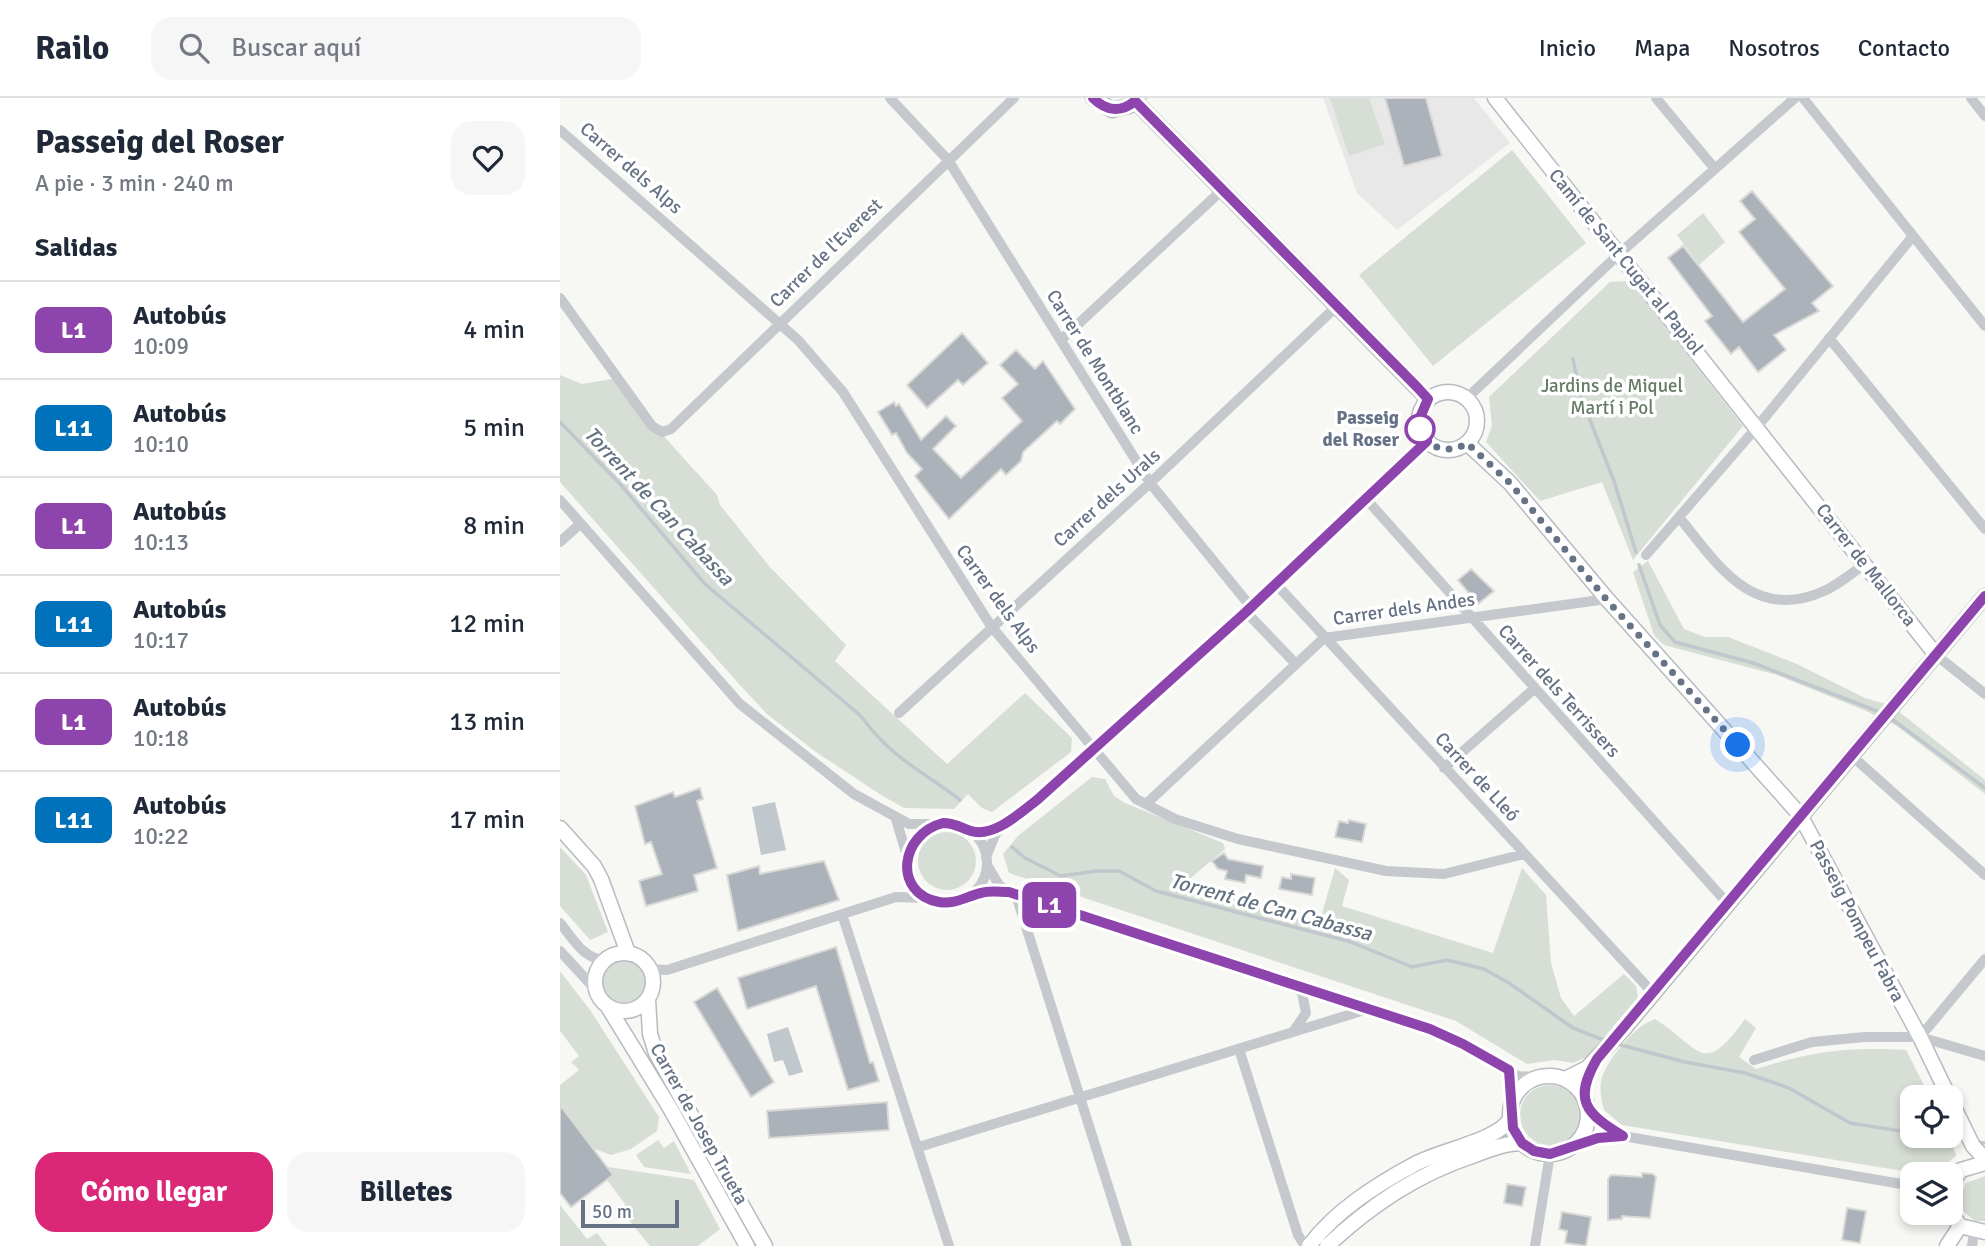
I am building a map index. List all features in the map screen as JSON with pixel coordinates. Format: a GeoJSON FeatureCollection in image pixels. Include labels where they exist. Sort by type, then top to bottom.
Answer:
{"type":"FeatureCollection","features":[{"type":"Feature","properties":{"kind":"street","name":"Carrer de Montblanc"},"geometry":{"type":"LineString","coordinates":[[890,98],[948,160],[1150,483],[1296,664]]}},
{"type":"Feature","properties":{"kind":"street","name":"Carrer de l'Everest"},"geometry":{"type":"LineString","coordinates":[[560,298],[652,426],[662,432],[676,425],[1014,98]]}},
{"type":"Feature","properties":{"kind":"street"},"geometry":{"type":"LineString","coordinates":[[1093,98],[1112,110],[1124,108],[1137,100],[1221,191],[1428,399]]}},
{"type":"Feature","properties":{"kind":"street","name":"Camí de Sant Cugat al Papiol"},"geometry":{"type":"LineString","coordinates":[[1495,98],[1756,426]]}},
{"type":"Feature","properties":{"kind":"street"},"geometry":{"type":"LineString","coordinates":[[1657,98],[1715,169]]}},
{"type":"Feature","properties":{"kind":"street"},"geometry":{"type":"LineString","coordinates":[[1467,398],[1620,253],[1795,98]]}},
{"type":"Feature","properties":{"kind":"street"},"geometry":{"type":"LineString","coordinates":[[1802,98],[1985,326]]}},
{"type":"Feature","properties":{"kind":"street"},"geometry":{"type":"LineString","coordinates":[[1971,98],[1985,116]]}},
{"type":"Feature","properties":{"kind":"street","name":"Carrer dels Alps"},"geometry":{"type":"LineString","coordinates":[[560,130],[779,323],[843,392],[991,626],[1136,799],[1175,819],[1238,839],[1386,871],[1444,874],[1524,854]]}},
{"type":"Feature","properties":{"kind":"street"},"geometry":{"type":"LineString","coordinates":[[1061,340],[1221,191]]}},
{"type":"Feature","properties":{"kind":"street"},"geometry":{"type":"LineString","coordinates":[[1646,555],[1913,236]]}},
{"type":"Feature","properties":{"kind":"street","name":"Carrer dels Urals"},"geometry":{"type":"LineString","coordinates":[[899,713],[1150,483],[1336,306]]}},
{"type":"Feature","properties":{"kind":"street"},"geometry":{"type":"LineString","coordinates":[[1829,338],[1985,528]]}},
{"type":"Feature","properties":{"kind":"street"},"geometry":{"type":"LineString","coordinates":[[1443,391],[1460,393],[1467,398],[1473,404],[1478,420],[1477,429],[1467,443],[1460,448],[1443,450],[1427,441],[1419,420],[1428,399],[1443,391]]}},
{"type":"Feature","properties":{"kind":"street","name":"Carrer de Mallorca"},"geometry":{"type":"LineString","coordinates":[[1756,426],[1936,654],[1985,694]]}},
{"type":"Feature","properties":{"kind":"street"},"geometry":{"type":"LineString","coordinates":[[967,897],[980,884],[995,835],[1005,824],[1095,751],[1367,500],[1427,441]]}},
{"type":"Feature","properties":{"kind":"street","name":"Passeig Pompeu Fabra"},"geometry":{"type":"LineString","coordinates":[[1467,443],[1510,483],[1606,599],[1800,815],[1943,1085]]}},
{"type":"Feature","properties":{"kind":"street"},"geometry":{"type":"LineString","coordinates":[[560,500],[740,704],[854,794],[896,819],[909,824],[953,823],[971,831],[981,841],[986,861],[999,885],[1012,893],[1127,1246]]}},
{"type":"Feature","properties":{"kind":"street","name":"Carrer dels Terrissers"},"geometry":{"type":"LineString","coordinates":[[1367,500],[1728,904]]}},
{"type":"Feature","properties":{"kind":"street"},"geometry":{"type":"LineString","coordinates":[[1679,517],[1740,586],[1776,600],[1813,596],[1865,564]]}},
{"type":"Feature","properties":{"kind":"street"},"geometry":{"type":"LineString","coordinates":[[560,542],[580,524]]}},
{"type":"Feature","properties":{"kind":"street","name":"Carrer de Lleó"},"geometry":{"type":"LineString","coordinates":[[1276,584],[1653,993]]}},
{"type":"Feature","properties":{"kind":"street"},"geometry":{"type":"LineString","coordinates":[[1564,1079],[1587,1068],[1622,1031],[1985,596]]}},
{"type":"Feature","properties":{"kind":"street","name":"Carrer dels Andes"},"geometry":{"type":"LineString","coordinates":[[1146,804],[1324,638],[1606,599]]}},
{"type":"Feature","properties":{"kind":"street"},"geometry":{"type":"LineString","coordinates":[[1444,768],[1534,689]]}},
{"type":"Feature","properties":{"kind":"street"},"geometry":{"type":"LineString","coordinates":[[1851,755],[1985,875]]}},
{"type":"Feature","properties":{"kind":"street"},"geometry":{"type":"LineString","coordinates":[[896,819],[909,875],[914,885],[929,898]]}},
{"type":"Feature","properties":{"kind":"street"},"geometry":{"type":"LineString","coordinates":[[907,860],[912,843],[920,833],[939,824]]}},
{"type":"Feature","properties":{"kind":"street"},"geometry":{"type":"LineString","coordinates":[[971,831],[985,831],[1005,824]]}},
{"type":"Feature","properties":{"kind":"street"},"geometry":{"type":"LineString","coordinates":[[560,828],[594,866],[628,953]]}},
{"type":"Feature","properties":{"kind":"street"},"geometry":{"type":"LineString","coordinates":[[895,897],[909,875]]}},
{"type":"Feature","properties":{"kind":"street"},"geometry":{"type":"LineString","coordinates":[[650,969],[667,970],[895,897],[929,898],[943,903],[992,891],[1012,893],[1368,1009],[1463,1044],[1526,1078],[1549,1076],[1564,1079],[1623,1136]]}},
{"type":"Feature","properties":{"kind":"street"},"geometry":{"type":"LineString","coordinates":[[842,914],[949,1246]]}},
{"type":"Feature","properties":{"kind":"street"},"geometry":{"type":"LineString","coordinates":[[560,923],[596,960],[628,953],[643,960],[650,969],[653,984],[648,999],[635,1010],[617,1011],[608,1007],[560,951]]}},
{"type":"Feature","properties":{"kind":"street"},"geometry":{"type":"LineString","coordinates":[[595,989],[597,969],[606,959]]}},
{"type":"Feature","properties":{"kind":"street"},"geometry":{"type":"LineString","coordinates":[[1920,1037],[1985,959]]}},
{"type":"Feature","properties":{"kind":"street"},"geometry":{"type":"LineString","coordinates":[[1293,985],[1302,993],[1306,1013],[1293,1032]]}},
{"type":"Feature","properties":{"kind":"street","name":"Carrer de Josep Trueta"},"geometry":{"type":"LineString","coordinates":[[648,999],[650,1034],[656,1053],[765,1246]]}},
{"type":"Feature","properties":{"kind":"street","name":"Carrer de Josep Trueta"},"geometry":{"type":"LineString","coordinates":[[608,1007],[670,1108],[747,1246]]}},
{"type":"Feature","properties":{"kind":"street"},"geometry":{"type":"LineString","coordinates":[[919,1147],[1368,1009]]}},
{"type":"Feature","properties":{"kind":"street"},"geometry":{"type":"LineString","coordinates":[[1754,1060],[1790,1047],[1829,1040],[1920,1037],[1985,1056]]}},
{"type":"Feature","properties":{"kind":"street"},"geometry":{"type":"LineString","coordinates":[[1239,1049],[1298,1235],[1307,1246],[1353,1203],[1382,1183],[1446,1149],[1501,1130],[1510,1119],[1513,1099],[1509,1070]]}},
{"type":"Feature","properties":{"kind":"street"},"geometry":{"type":"LineString","coordinates":[[1574,1146],[1585,1132],[1584,1086],[1597,1059]]}},
{"type":"Feature","properties":{"kind":"street"},"geometry":{"type":"LineString","coordinates":[[1513,1099],[1525,1084],[1537,1077]]}},
{"type":"Feature","properties":{"kind":"street"},"geometry":{"type":"LineString","coordinates":[[1510,1119],[1522,1143],[1534,1151],[1550,1154],[1598,1138],[1623,1136],[1900,1185]]}},
{"type":"Feature","properties":{"kind":"street","name":"Passeig Pompeu Fabra"},"geometry":{"type":"LineString","coordinates":[[1963,1126],[1985,1161]]}},
{"type":"Feature","properties":{"kind":"street"},"geometry":{"type":"LineString","coordinates":[[1327,1246],[1362,1214],[1423,1175],[1498,1147],[1522,1143]]}},
{"type":"Feature","properties":{"kind":"street"},"geometry":{"type":"LineString","coordinates":[[1535,1246],[1550,1154]]}},
{"type":"Feature","properties":{"kind":"street"},"geometry":{"type":"LineString","coordinates":[[1963,1172],[1971,1165],[1985,1161]]}},
{"type":"Feature","properties":{"kind":"street"},"geometry":{"type":"LineString","coordinates":[[1947,1246],[1973,1234]]}},
{"type":"Feature","properties":{"kind":"shaded area"},"geometry":{"type":"Polygon","coordinates":[[[1323,98],[1474,98],[1510,143],[1397,230],[1357,193],[1323,98]]]}},
{"type":"Feature","properties":{"kind":"shaded area"},"geometry":{"type":"Polygon","coordinates":[[[775,802],[786,850],[761,855],[752,807],[775,802]]]}},
{"type":"Feature","properties":{"kind":"shaded area"},"geometry":{"type":"Polygon","coordinates":[[[788,1027],[803,1072],[789,1076],[783,1060],[774,1062],[767,1034],[788,1027]]]}},
{"type":"Feature","properties":{"kind":"green space"},"geometry":{"type":"Polygon","coordinates":[[[1330,98],[1369,98],[1385,144],[1349,156],[1330,98]]]}},
{"type":"Feature","properties":{"kind":"green space"},"geometry":{"type":"Polygon","coordinates":[[[1512,150],[1586,243],[1433,366],[1359,275],[1512,150]]]}},
{"type":"Feature","properties":{"kind":"green space"},"geometry":{"type":"Polygon","coordinates":[[[1703,213],[1725,242],[1699,265],[1677,235],[1703,213]]]}},
{"type":"Feature","properties":{"kind":"green space","name":"Jardins de Miquel Martí i Pol"},"geometry":{"type":"Polygon","coordinates":[[[1629,281],[1743,426],[1633,560],[1602,482],[1540,501],[1486,442],[1492,426],[1489,397],[1610,282],[1629,281]]]}},
{"type":"Feature","properties":{"kind":"green space"},"geometry":{"type":"Polygon","coordinates":[[[560,375],[582,384],[612,379],[717,495],[720,505],[769,566],[846,645],[835,661],[947,764],[1025,693],[1072,738],[1071,752],[992,812],[982,808],[968,794],[954,809],[904,808],[816,752],[767,714],[560,482],[560,375]]]}},
{"type":"Feature","properties":{"kind":"green space"},"geometry":{"type":"Polygon","coordinates":[[[1648,561],[1684,629],[1705,637],[1728,637],[1797,664],[1865,698],[1892,706],[1985,780],[1985,794],[1897,726],[1866,711],[1777,675],[1664,645],[1654,635],[1633,572],[1648,561]]]}},
{"type":"Feature","properties":{"kind":"green space"},"geometry":{"type":"Polygon","coordinates":[[[1092,777],[1105,779],[1114,796],[1125,803],[1223,843],[1225,849],[1185,883],[1321,917],[1335,868],[1349,880],[1342,906],[1493,953],[1522,868],[1546,895],[1551,963],[1561,998],[1574,1016],[1624,974],[1636,986],[1638,997],[1589,1056],[1573,1063],[1555,1060],[1527,1064],[1456,1021],[1009,873],[1003,854],[1018,836],[1092,777]]]}},
{"type":"Feature","properties":{"kind":"green space"},"geometry":{"type":"Polygon","coordinates":[[[941,832],[953,832],[968,840],[976,855],[976,867],[968,882],[953,890],[941,890],[926,882],[918,867],[918,855],[926,840],[941,832]]]}},
{"type":"Feature","properties":{"kind":"green space"},"geometry":{"type":"Polygon","coordinates":[[[560,847],[586,875],[608,932],[590,940],[560,906],[560,847]]]}},
{"type":"Feature","properties":{"kind":"green space"},"geometry":{"type":"Polygon","coordinates":[[[624,959],[640,966],[647,982],[640,998],[624,1005],[608,998],[601,982],[608,966],[624,959]]]}},
{"type":"Feature","properties":{"kind":"green space"},"geometry":{"type":"Polygon","coordinates":[[[560,971],[590,1010],[659,1117],[657,1131],[631,1149],[611,1155],[592,1148],[560,1105],[560,1085],[579,1070],[571,1062],[579,1056],[560,1031],[560,971]]]}},
{"type":"Feature","properties":{"kind":"green space"},"geometry":{"type":"Polygon","coordinates":[[[1655,1019],[1692,1048],[1710,1053],[1731,1037],[1745,1019],[1756,1028],[1739,1057],[1756,1069],[1830,1052],[1906,1050],[1924,1085],[1900,1085],[1900,1148],[1954,1148],[1956,1156],[1948,1162],[1900,1162],[1900,1171],[1622,1125],[1604,1110],[1602,1077],[1624,1043],[1647,1022],[1655,1019]]]}},
{"type":"Feature","properties":{"kind":"green space"},"geometry":{"type":"Polygon","coordinates":[[[1550,1085],[1571,1094],[1580,1115],[1571,1136],[1550,1145],[1529,1136],[1520,1115],[1529,1094],[1550,1085]]]}},
{"type":"Feature","properties":{"kind":"green space"},"geometry":{"type":"Polygon","coordinates":[[[658,1140],[664,1148],[674,1141],[691,1174],[644,1167],[636,1155],[658,1140]]]}},
{"type":"Feature","properties":{"kind":"green space"},"geometry":{"type":"Polygon","coordinates":[[[608,1167],[694,1180],[720,1229],[698,1246],[650,1246],[624,1214],[625,1204],[607,1180],[613,1175],[608,1167]]]}},
{"type":"Feature","properties":{"kind":"green space"},"geometry":{"type":"Polygon","coordinates":[[[1985,1176],[1985,1221],[1975,1221],[1964,1212],[1963,1190],[1966,1183],[1985,1176]]]}},
{"type":"Feature","properties":{"kind":"green space"},"geometry":{"type":"Polygon","coordinates":[[[560,1205],[587,1239],[597,1233],[607,1246],[560,1246],[560,1205]]]}},
{"type":"Feature","properties":{"kind":"building"},"geometry":{"type":"Polygon","coordinates":[[[1385,98],[1426,98],[1442,156],[1404,166],[1385,98]]]}},
{"type":"Feature","properties":{"kind":"building"},"geometry":{"type":"Polygon","coordinates":[[[1752,191],[1833,286],[1812,303],[1819,311],[1774,335],[1786,350],[1758,372],[1739,347],[1731,354],[1705,321],[1712,316],[1668,258],[1683,246],[1743,322],[1785,289],[1739,232],[1755,219],[1740,201],[1752,191]]]}},
{"type":"Feature","properties":{"kind":"building"},"geometry":{"type":"Polygon","coordinates":[[[962,333],[988,363],[963,385],[958,380],[927,408],[907,385],[962,333]]]}},
{"type":"Feature","properties":{"kind":"building"},"geometry":{"type":"Polygon","coordinates":[[[1016,350],[1035,369],[1043,361],[1075,409],[1060,424],[1057,421],[1023,452],[1021,461],[1006,475],[1001,469],[949,519],[915,476],[922,469],[907,453],[896,433],[892,435],[878,412],[894,402],[896,406],[899,404],[921,440],[946,416],[956,426],[933,449],[961,478],[1022,421],[1002,398],[1018,384],[1000,365],[1016,350]]]}},
{"type":"Feature","properties":{"kind":"building"},"geometry":{"type":"Polygon","coordinates":[[[1471,569],[1494,591],[1478,604],[1458,580],[1471,569]]]}},
{"type":"Feature","properties":{"kind":"building"},"geometry":{"type":"Polygon","coordinates":[[[700,788],[703,799],[697,801],[717,868],[694,875],[698,891],[646,906],[639,881],[662,874],[651,842],[645,844],[635,806],[673,792],[675,797],[700,788]]]}},
{"type":"Feature","properties":{"kind":"building"},"geometry":{"type":"Polygon","coordinates":[[[1349,820],[1366,824],[1362,842],[1335,837],[1339,821],[1348,823],[1349,820]]]}},
{"type":"Feature","properties":{"kind":"building"},"geometry":{"type":"Polygon","coordinates":[[[1224,853],[1228,859],[1263,866],[1261,878],[1246,875],[1245,883],[1225,879],[1227,871],[1218,869],[1212,861],[1224,853]]]}},
{"type":"Feature","properties":{"kind":"building"},"geometry":{"type":"Polygon","coordinates":[[[824,861],[839,900],[738,931],[727,875],[759,866],[760,874],[824,861]]]}},
{"type":"Feature","properties":{"kind":"building"},"geometry":{"type":"Polygon","coordinates":[[[1291,874],[1315,878],[1312,895],[1279,889],[1282,877],[1291,879],[1291,874]]]}},
{"type":"Feature","properties":{"kind":"building"},"geometry":{"type":"Polygon","coordinates":[[[836,947],[870,1063],[873,1062],[879,1081],[848,1090],[816,986],[747,1009],[738,978],[836,947]]]}},
{"type":"Feature","properties":{"kind":"building"},"geometry":{"type":"Polygon","coordinates":[[[717,988],[774,1082],[751,1097],[694,1002],[717,988]]]}},
{"type":"Feature","properties":{"kind":"building"},"geometry":{"type":"Polygon","coordinates":[[[887,1102],[889,1130],[769,1138],[767,1111],[887,1102]]]}},
{"type":"Feature","properties":{"kind":"building"},"geometry":{"type":"Polygon","coordinates":[[[560,1105],[613,1175],[571,1207],[560,1193],[560,1105]]]}},
{"type":"Feature","properties":{"kind":"building"},"geometry":{"type":"Polygon","coordinates":[[[1642,1173],[1656,1177],[1650,1218],[1622,1216],[1622,1219],[1608,1220],[1608,1179],[1611,1175],[1642,1177],[1642,1173]]]}},
{"type":"Feature","properties":{"kind":"building"},"geometry":{"type":"Polygon","coordinates":[[[1507,1184],[1526,1187],[1522,1206],[1504,1203],[1507,1184]]]}},
{"type":"Feature","properties":{"kind":"building"},"geometry":{"type":"Polygon","coordinates":[[[1847,1208],[1866,1211],[1860,1243],[1842,1240],[1847,1208]]]}},
{"type":"Feature","properties":{"kind":"building"},"geometry":{"type":"Polygon","coordinates":[[[1562,1212],[1591,1217],[1586,1246],[1565,1243],[1567,1231],[1559,1229],[1562,1212]]]}},
{"type":"Feature","properties":{"kind":"waterway"},"geometry":{"type":"LineString","coordinates":[[1573,359],[1581,397],[1614,481],[1636,552]]}},
{"type":"Feature","properties":{"kind":"waterway","name":"Torrent de Can Cabassa"},"geometry":{"type":"LineString","coordinates":[[560,422],[620,484],[705,584],[861,716],[895,753],[960,800]]}},
{"type":"Feature","properties":{"kind":"waterway"},"geometry":{"type":"LineString","coordinates":[[1639,565],[1660,625],[1675,642],[1753,663],[1882,713]]}},
{"type":"Feature","properties":{"kind":"waterway"},"geometry":{"type":"LineString","coordinates":[[1889,717],[1985,788]]}},
{"type":"Feature","properties":{"kind":"waterway","name":"Torrent de Can Cabassa"},"geometry":{"type":"LineString","coordinates":[[1012,847],[1025,858],[1061,876],[1119,871],[1156,891],[1351,942],[1412,967],[1447,960],[1484,969],[1509,983],[1573,1028],[1606,1041]]}},
{"type":"Feature","properties":{"kind":"waterway","name":"Torrent de Can Cabassa"},"geometry":{"type":"LineString","coordinates":[[1617,1044],[1685,1062],[1745,1073],[1789,1088],[1850,1123],[1900,1131]]}},
{"type":"Feature","properties":{"kind":"waterway","name":"Torrent de Can Cabassa"},"geometry":{"type":"LineString","coordinates":[[1976,1142],[1985,1143]]}},
{"type":"Feature","properties":{"kind":"bus line","name":"L1"},"geometry":{"type":"LineString","coordinates":[[1093,98],[1112,110],[1124,108],[1135,101],[1418,388],[1428,399],[1420,412],[1419,420],[1422,435],[1427,441],[1246,612],[1037,800],[1005,824],[985,831],[971,831],[953,823],[943,823],[920,833],[909,850],[907,864],[914,885],[921,894],[943,903],[956,902],[982,892],[1009,892],[1430,1029],[1509,1070],[1513,1094],[1510,1119],[1522,1143],[1534,1151],[1550,1154],[1598,1138],[1623,1136],[1594,1116],[1583,1096],[1584,1086],[1597,1059],[1985,596]]}},
{"type":"Feature","properties":{"kind":"place","name":"Passeig del Roser"},"geometry":{"type":"Point","coordinates":[1420,429]}},
{"type":"Feature","properties":{"kind":"route"},"geometry":{"type":"LineString","coordinates":[[1420,429],[1427,441],[1443,450],[1460,448],[1467,443],[1510,483],[1606,599],[1738,745]]}}]}
